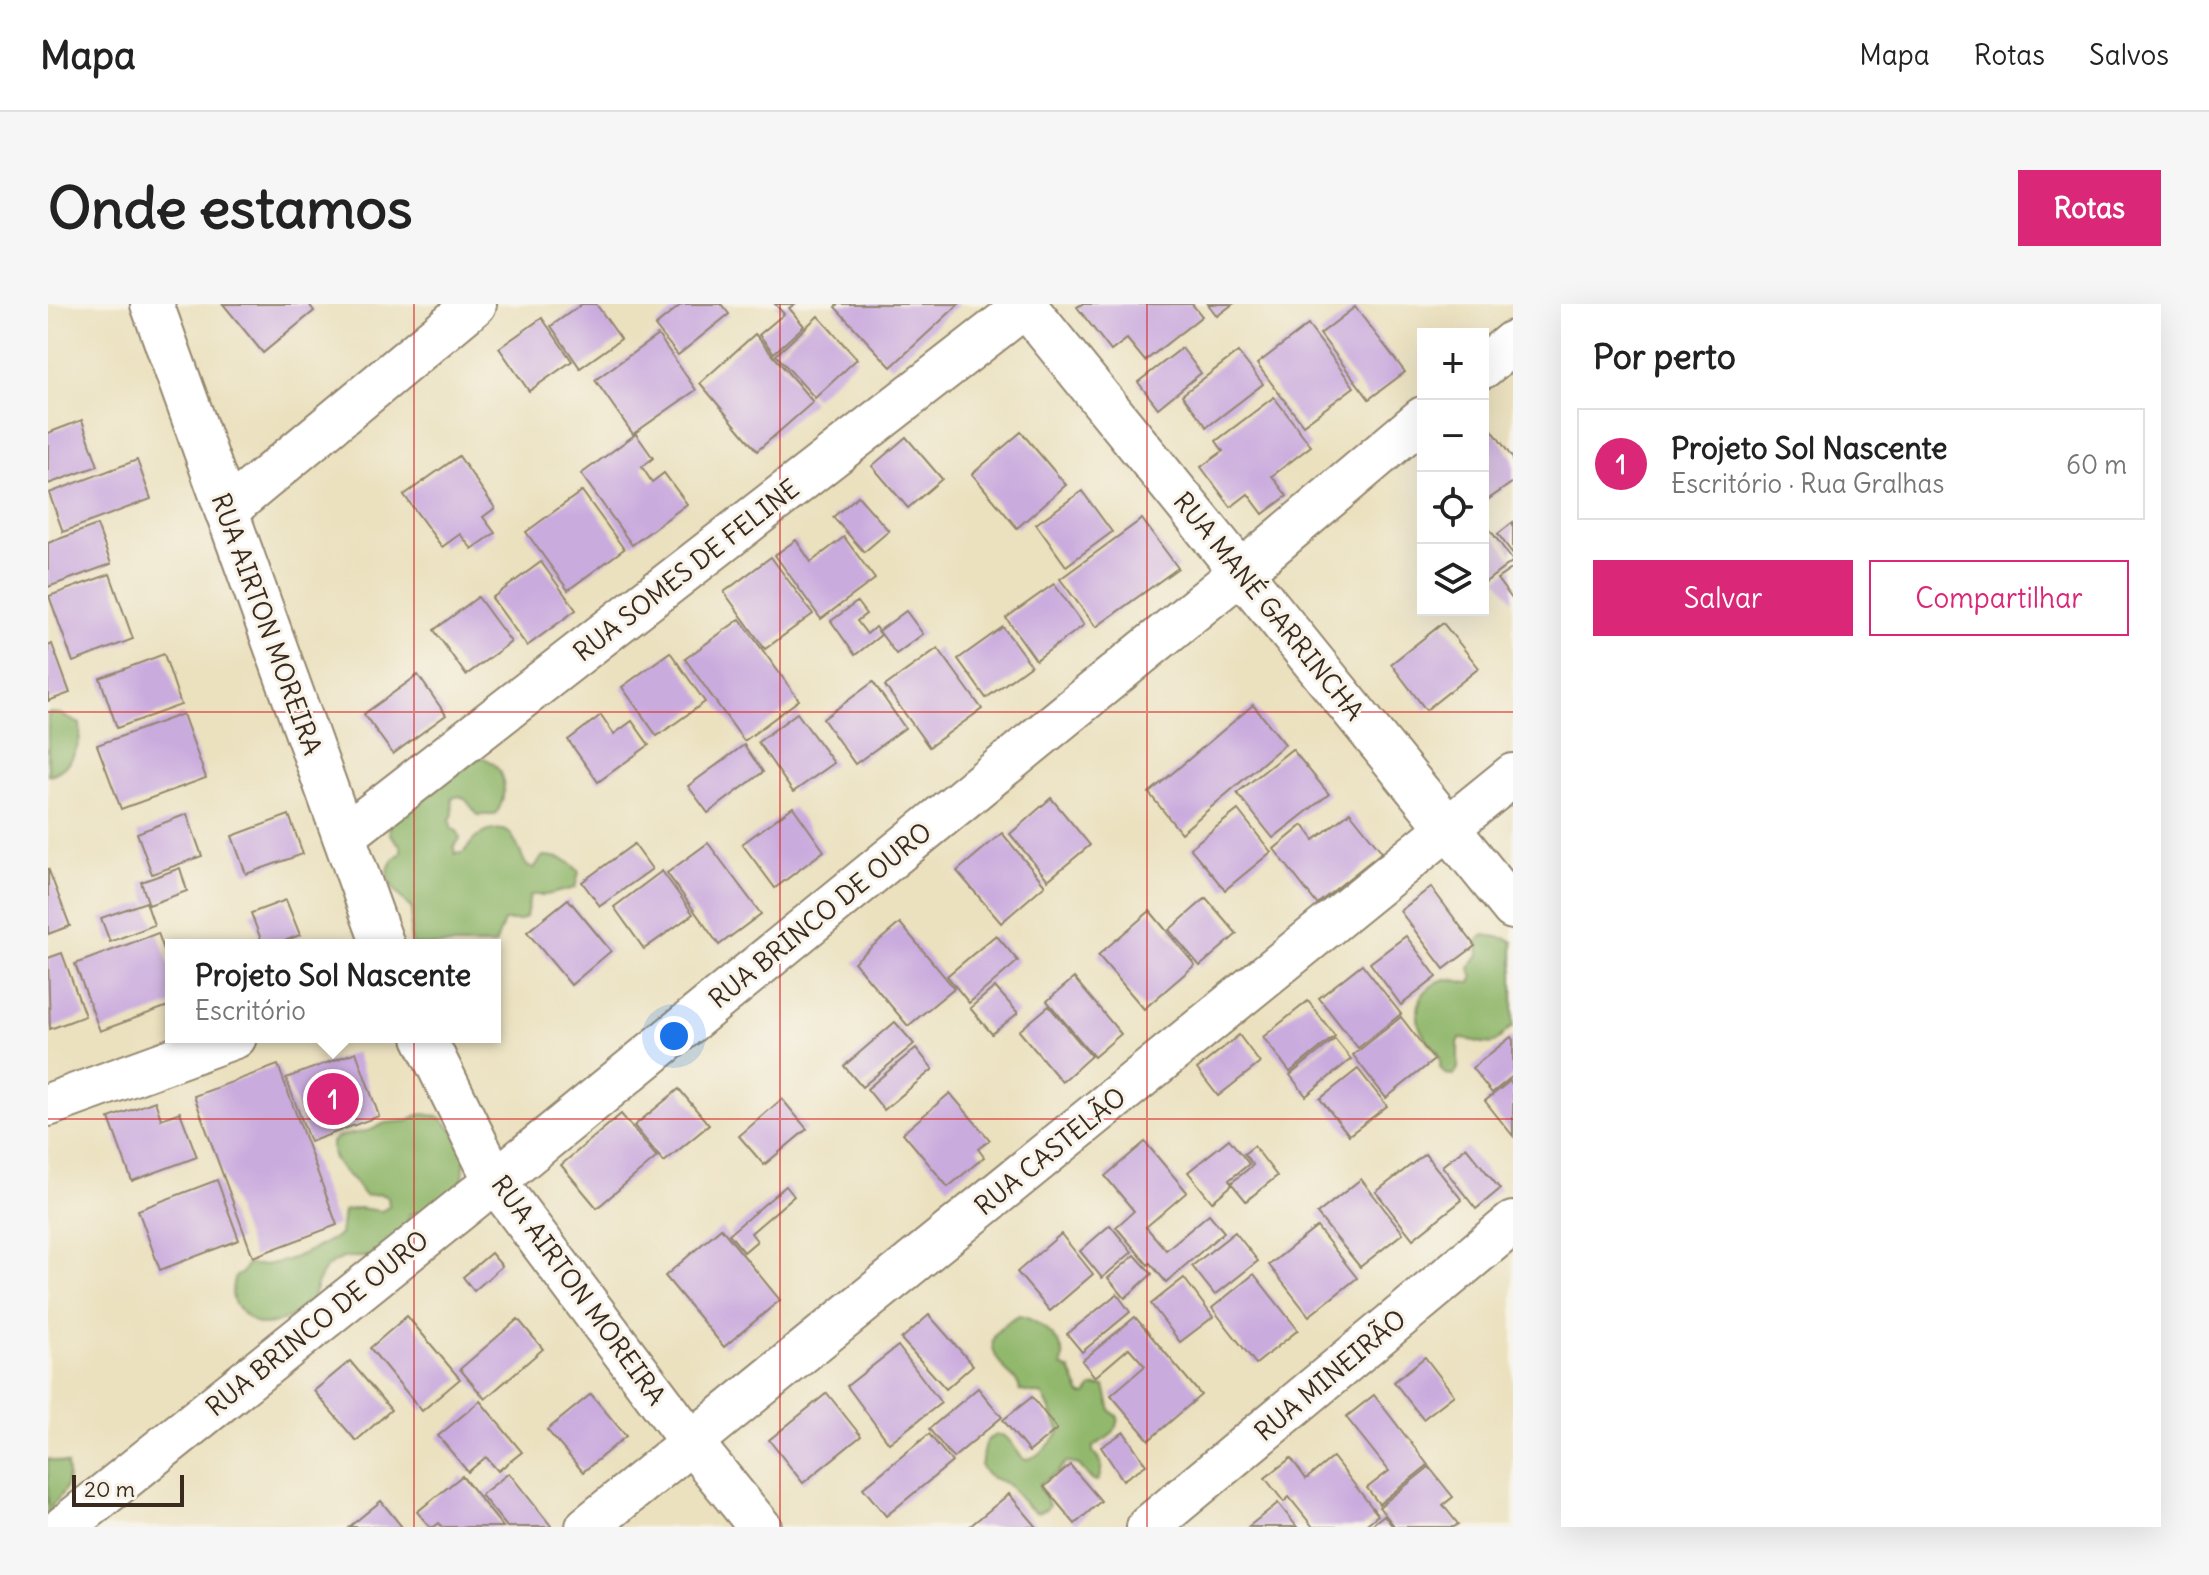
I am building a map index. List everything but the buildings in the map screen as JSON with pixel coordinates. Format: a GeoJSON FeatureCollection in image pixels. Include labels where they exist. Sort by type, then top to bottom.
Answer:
{"type":"FeatureCollection","features":[{"type":"Feature","properties":{"kind":"street","name":"RUA AIRTON MOREIRA"},"geometry":{"type":"LineString","coordinates":[[152,304],[381,939]]}},
{"type":"Feature","properties":{"kind":"street"},"geometry":{"type":"LineString","coordinates":[[226,511],[475,304]]}},
{"type":"Feature","properties":{"kind":"street","name":"RUA MANÉ GARRINCHA"},"geometry":{"type":"LineString","coordinates":[[1026,305],[1513,908]]}},
{"type":"Feature","properties":{"kind":"street","name":"RUA SOMES DE FELINE"},"geometry":{"type":"LineString","coordinates":[[344,836],[1026,305]]}},
{"type":"Feature","properties":{"kind":"street"},"geometry":{"type":"LineString","coordinates":[[1489,362],[1513,342]]}},
{"type":"Feature","properties":{"kind":"street","name":"RUA BRINCO DE OURO"},"geometry":{"type":"LineString","coordinates":[[64,1527],[495,1181],[1241,572],[1417,423]]}},
{"type":"Feature","properties":{"kind":"street","name":"RUA CASTELÃO"},"geometry":{"type":"LineString","coordinates":[[587,1527],[1513,775]]}},
{"type":"Feature","properties":{"kind":"street"},"geometry":{"type":"LineString","coordinates":[[48,1105],[218,1043]]}},
{"type":"Feature","properties":{"kind":"street","name":"RUA AIRTON MOREIRA"},"geometry":{"type":"LineString","coordinates":[[427,1043],[495,1181],[691,1442],[760,1527]]}},
{"type":"Feature","properties":{"kind":"street","name":"RUA MINEIRÃO"},"geometry":{"type":"LineString","coordinates":[[1148,1527],[1513,1223]]}},
{"type":"Feature","properties":{"kind":"green space"},"geometry":{"type":"Polygon","coordinates":[[[48,713],[60,714],[80,724],[80,732],[77,748],[68,763],[56,773],[48,775],[48,713]]]}},
{"type":"Feature","properties":{"kind":"green space"},"geometry":{"type":"Polygon","coordinates":[[[479,757],[488,760],[495,765],[503,780],[500,807],[495,815],[478,815],[460,796],[452,798],[451,828],[458,832],[460,839],[454,847],[455,854],[463,853],[484,833],[504,831],[512,836],[527,866],[534,868],[543,856],[559,858],[571,864],[579,872],[575,888],[546,895],[530,895],[526,917],[519,921],[504,921],[497,939],[411,939],[412,909],[394,889],[388,874],[393,860],[401,853],[401,846],[390,834],[389,825],[479,757]]]}},
{"type":"Feature","properties":{"kind":"green space"},"geometry":{"type":"Polygon","coordinates":[[[1484,935],[1513,942],[1513,1027],[1493,1043],[1460,1039],[1458,1069],[1453,1075],[1445,1074],[1440,1067],[1438,1052],[1419,1024],[1420,1001],[1425,992],[1440,981],[1450,979],[1471,983],[1474,976],[1470,969],[1479,956],[1478,940],[1484,935]]]}},
{"type":"Feature","properties":{"kind":"green space"},"geometry":{"type":"Polygon","coordinates":[[[424,1114],[440,1117],[463,1139],[463,1179],[431,1212],[409,1215],[406,1239],[376,1255],[345,1258],[332,1263],[321,1274],[311,1301],[302,1313],[268,1325],[250,1320],[232,1296],[235,1277],[242,1273],[247,1264],[283,1261],[340,1235],[343,1211],[358,1208],[382,1211],[389,1206],[388,1197],[363,1194],[337,1164],[332,1142],[338,1137],[371,1130],[385,1123],[409,1121],[424,1114]]]}},
{"type":"Feature","properties":{"kind":"green space"},"geometry":{"type":"Polygon","coordinates":[[[1019,1316],[1039,1324],[1057,1341],[1063,1353],[1062,1366],[1070,1370],[1081,1395],[1086,1395],[1092,1387],[1105,1386],[1111,1411],[1118,1417],[1113,1432],[1093,1446],[1101,1466],[1098,1481],[1092,1480],[1079,1465],[1066,1462],[1057,1473],[1040,1483],[1049,1506],[1038,1513],[1029,1508],[1008,1485],[990,1477],[981,1466],[984,1445],[992,1437],[1003,1435],[1025,1460],[1045,1449],[1060,1431],[1043,1395],[1020,1391],[1017,1382],[994,1353],[993,1339],[997,1333],[1019,1316]]]}},
{"type":"Feature","properties":{"kind":"green space"},"geometry":{"type":"Polygon","coordinates":[[[48,1459],[67,1464],[68,1477],[64,1491],[52,1505],[54,1520],[48,1524],[48,1459]]]}},
{"type":"Feature","properties":{"kind":"place","name":"Projeto Sol Nascente"},"geometry":{"type":"Point","coordinates":[333,1099]}}]}
